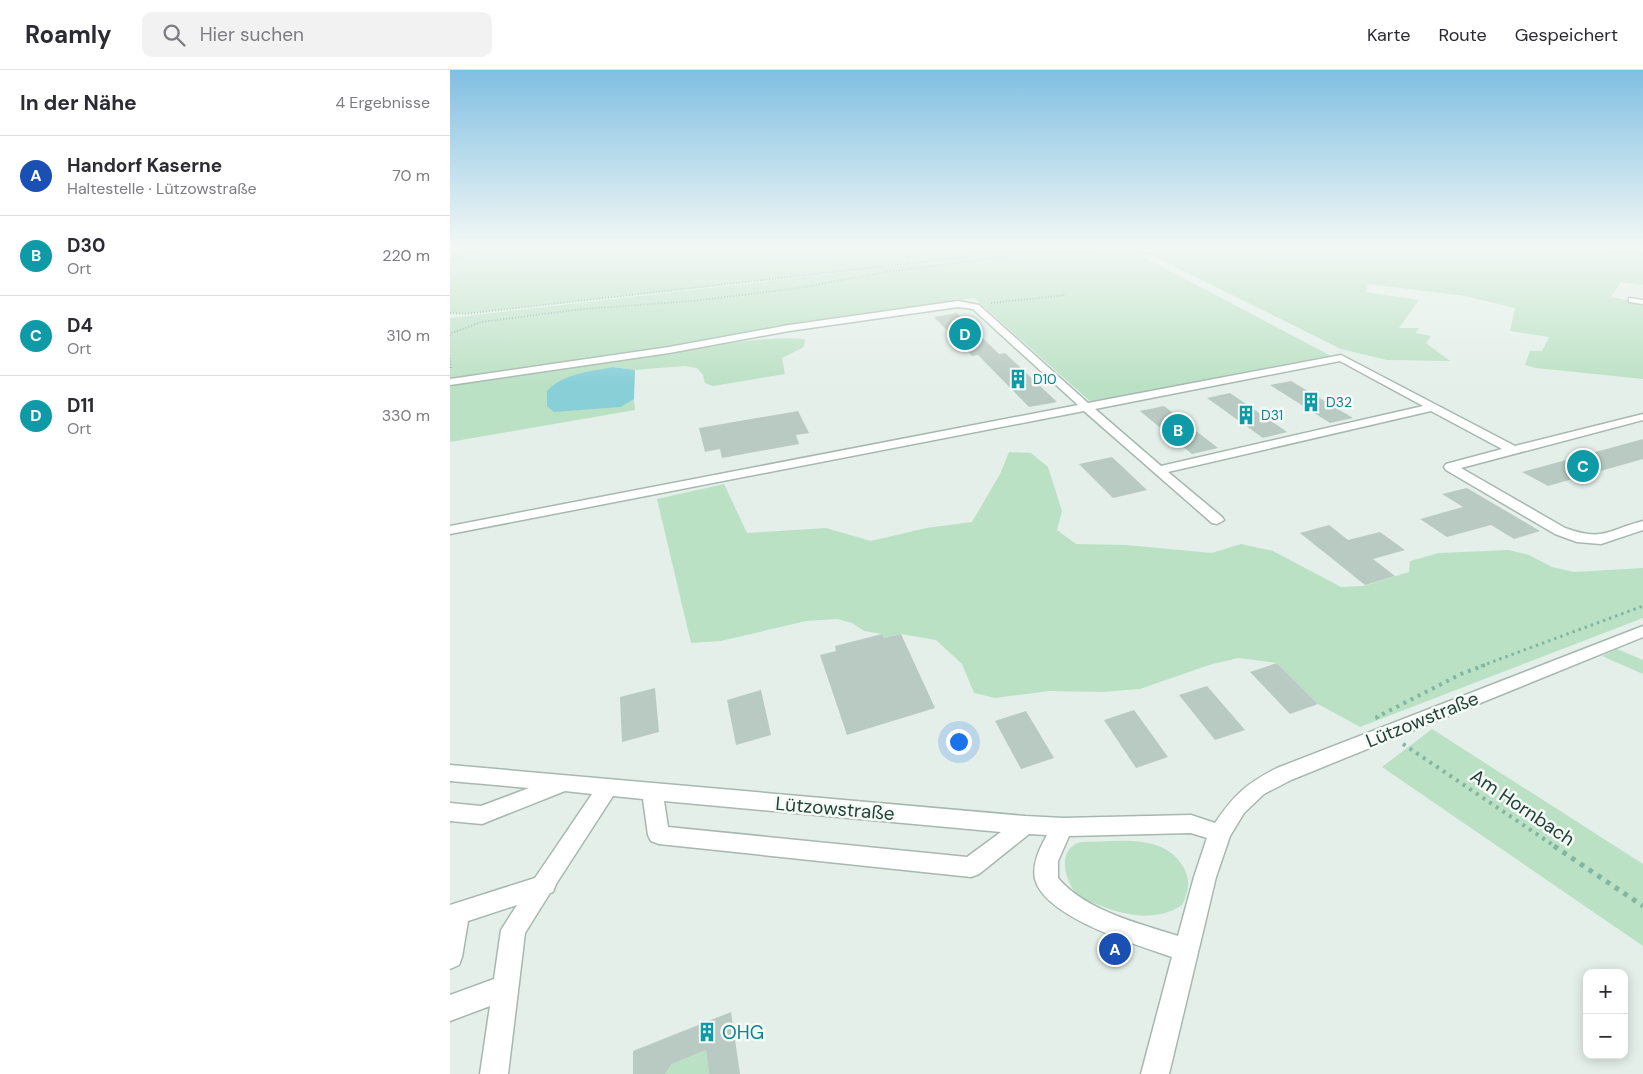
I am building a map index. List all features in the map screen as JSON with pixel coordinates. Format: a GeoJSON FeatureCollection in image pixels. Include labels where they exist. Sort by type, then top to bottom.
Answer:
{"type":"FeatureCollection","features":[{"type":"Feature","properties":{"kind":"street"},"geometry":{"type":"LineString","coordinates":[[1632,300],[1643,302]]}},
{"type":"Feature","properties":{"kind":"street"},"geometry":{"type":"LineString","coordinates":[[450,382],[669,350],[789,328],[958,304],[976,307],[1087,408],[1217,520]]}},
{"type":"Feature","properties":{"kind":"street"},"geometry":{"type":"LineString","coordinates":[[450,530],[1341,358],[1513,450]]}},
{"type":"Feature","properties":{"kind":"street"},"geometry":{"type":"LineString","coordinates":[[1159,470],[1433,407]]}},
{"type":"Feature","properties":{"kind":"street"},"geometry":{"type":"LineString","coordinates":[[1643,417],[1450,467],[1560,531],[1582,539],[1601,540],[1643,525]]}},
{"type":"Feature","properties":{"kind":"street","name":"Lützowstraße"},"geometry":{"type":"LineString","coordinates":[[1155,1074],[1205,877],[1220,833],[1237,807],[1257,788],[1284,774],[1643,631]]}},
{"type":"Feature","properties":{"kind":"street","name":"Lützowstraße"},"geometry":{"type":"LineString","coordinates":[[450,773],[1025,825],[1063,827],[1191,824],[1220,833]]}},
{"type":"Feature","properties":{"kind":"street"},"geometry":{"type":"LineString","coordinates":[[450,812],[482,815],[565,784]]}},
{"type":"Feature","properties":{"kind":"street"},"geometry":{"type":"LineString","coordinates":[[494,1074],[514,930],[608,787]]}},
{"type":"Feature","properties":{"kind":"street"},"geometry":{"type":"LineString","coordinates":[[652,792],[659,835],[971,866],[1025,825]]}},
{"type":"Feature","properties":{"kind":"street"},"geometry":{"type":"LineString","coordinates":[[1063,827],[1049,854],[1045,872],[1049,885],[1065,900],[1084,911],[1142,936],[1186,950]]}},
{"type":"Feature","properties":{"kind":"street"},"geometry":{"type":"LineString","coordinates":[[450,957],[454,915],[545,885]]}},
{"type":"Feature","properties":{"kind":"street"},"geometry":{"type":"LineString","coordinates":[[450,1008],[505,988]]}},
{"type":"Feature","properties":{"kind":"path"},"geometry":{"type":"LineString","coordinates":[[450,313],[465,314],[659,292]]}},
{"type":"Feature","properties":{"kind":"path"},"geometry":{"type":"LineString","coordinates":[[450,336],[452,333],[481,322],[583,309],[693,301],[768,292]]}},
{"type":"Feature","properties":{"kind":"path"},"geometry":{"type":"LineString","coordinates":[[958,304],[1066,295]]}},
{"type":"Feature","properties":{"kind":"path"},"geometry":{"type":"LineString","coordinates":[[1386,733],[1377,717],[1461,674],[1643,606]]}},
{"type":"Feature","properties":{"kind":"path","name":"Am Hornbach"},"geometry":{"type":"LineString","coordinates":[[1386,733],[1643,906]]}},
{"type":"Feature","properties":{"kind":"green space"},"geometry":{"type":"Polygon","coordinates":[[[450,292],[663,292],[465,314],[450,313],[450,292]]]}},
{"type":"Feature","properties":{"kind":"green space"},"geometry":{"type":"Polygon","coordinates":[[[674,292],[1210,292],[1333,357],[1092,403],[974,298],[752,331],[739,337],[628,358],[642,358],[745,341],[786,338],[805,339],[804,347],[782,358],[785,374],[713,386],[705,383],[703,375],[697,368],[684,366],[635,370],[613,367],[621,407],[634,399],[635,410],[450,442],[450,318],[674,292]]]}},
{"type":"Feature","properties":{"kind":"green space"},"geometry":{"type":"Polygon","coordinates":[[[1225,292],[1366,292],[1419,300],[1399,328],[1419,328],[1416,333],[1431,336],[1426,343],[1450,361],[1387,360],[1341,349],[1225,292]]]}},
{"type":"Feature","properties":{"kind":"green space"},"geometry":{"type":"Polygon","coordinates":[[[1431,292],[1614,292],[1611,297],[1643,303],[1643,379],[1536,368],[1525,365],[1530,351],[1542,351],[1549,337],[1510,331],[1515,308],[1465,296],[1431,292]]]}},
{"type":"Feature","properties":{"kind":"green space"},"geometry":{"type":"Polygon","coordinates":[[[1009,452],[1031,453],[1048,467],[1062,511],[1057,530],[1076,544],[1126,545],[1212,553],[1241,544],[1273,551],[1341,587],[1363,586],[1409,572],[1410,561],[1439,553],[1508,550],[1529,555],[1552,567],[1574,572],[1643,568],[1643,618],[1360,727],[1318,704],[1277,663],[1238,658],[1209,665],[1140,689],[1102,692],[1050,691],[995,698],[974,693],[962,664],[936,640],[901,634],[884,638],[882,634],[864,631],[852,623],[837,619],[806,621],[721,641],[691,643],[657,499],[724,484],[747,533],[826,528],[871,541],[926,528],[972,522],[1000,474],[1009,452]]]}},
{"type":"Feature","properties":{"kind":"green space"},"geometry":{"type":"Polygon","coordinates":[[[1617,649],[1643,660],[1643,674],[1602,656],[1617,649]]]}},
{"type":"Feature","properties":{"kind":"green space"},"geometry":{"type":"Polygon","coordinates":[[[1432,729],[1643,864],[1643,946],[1382,767],[1432,729]]]}},
{"type":"Feature","properties":{"kind":"green space"},"geometry":{"type":"Polygon","coordinates":[[[1081,842],[1138,842],[1152,844],[1165,849],[1176,857],[1186,873],[1188,887],[1182,905],[1172,911],[1161,914],[1139,915],[1106,908],[1079,896],[1069,883],[1066,875],[1065,858],[1073,846],[1081,842]]]}},
{"type":"Feature","properties":{"kind":"green space"},"geometry":{"type":"Polygon","coordinates":[[[706,1050],[709,1074],[665,1074],[672,1064],[706,1050]]]}},
{"type":"Feature","properties":{"kind":"water"},"geometry":{"type":"Polygon","coordinates":[[[613,367],[635,370],[634,399],[621,407],[554,412],[547,406],[547,391],[561,380],[577,374],[613,367]]]}},
{"type":"Feature","properties":{"kind":"building"},"geometry":{"type":"Polygon","coordinates":[[[957,313],[999,354],[1005,353],[1057,402],[1029,407],[978,355],[972,356],[934,317],[957,313]]]}},
{"type":"Feature","properties":{"kind":"building","name":"D32"},"geometry":{"type":"Polygon","coordinates":[[[1291,381],[1353,418],[1330,423],[1270,385],[1291,381]]]}},
{"type":"Feature","properties":{"kind":"building","name":"D31"},"geometry":{"type":"Polygon","coordinates":[[[1230,393],[1287,432],[1263,438],[1207,398],[1230,393]]]}},
{"type":"Feature","properties":{"kind":"building"},"geometry":{"type":"Polygon","coordinates":[[[1164,406],[1218,448],[1192,454],[1140,411],[1164,406]]]}},
{"type":"Feature","properties":{"kind":"building"},"geometry":{"type":"Polygon","coordinates":[[[798,411],[809,433],[796,435],[799,444],[722,458],[720,449],[705,452],[699,428],[798,411]]]}},
{"type":"Feature","properties":{"kind":"building"},"geometry":{"type":"Polygon","coordinates":[[[1643,439],[1643,459],[1548,486],[1522,472],[1643,439]]]}},
{"type":"Feature","properties":{"kind":"building"},"geometry":{"type":"Polygon","coordinates":[[[1112,457],[1147,490],[1113,498],[1079,464],[1112,457]]]}},
{"type":"Feature","properties":{"kind":"building"},"geometry":{"type":"Polygon","coordinates":[[[1467,488],[1540,531],[1514,539],[1491,525],[1447,537],[1420,519],[1463,507],[1442,494],[1467,488]]]}},
{"type":"Feature","properties":{"kind":"building"},"geometry":{"type":"Polygon","coordinates":[[[1329,525],[1348,540],[1380,532],[1405,550],[1373,559],[1395,576],[1365,585],[1300,533],[1329,525]]]}},
{"type":"Feature","properties":{"kind":"building"},"geometry":{"type":"Polygon","coordinates":[[[882,634],[884,638],[901,634],[935,708],[847,735],[820,655],[836,651],[835,646],[882,634]]]}},
{"type":"Feature","properties":{"kind":"building"},"geometry":{"type":"Polygon","coordinates":[[[1277,663],[1318,704],[1290,714],[1250,672],[1277,663]]]}},
{"type":"Feature","properties":{"kind":"building"},"geometry":{"type":"Polygon","coordinates":[[[1207,686],[1245,730],[1215,740],[1179,695],[1207,686]]]}},
{"type":"Feature","properties":{"kind":"building"},"geometry":{"type":"Polygon","coordinates":[[[655,688],[659,732],[622,742],[620,697],[655,688]]]}},
{"type":"Feature","properties":{"kind":"building"},"geometry":{"type":"Polygon","coordinates":[[[761,690],[771,735],[736,745],[727,700],[761,690]]]}},
{"type":"Feature","properties":{"kind":"building"},"geometry":{"type":"Polygon","coordinates":[[[1134,710],[1168,757],[1136,768],[1104,720],[1134,710]]]}},
{"type":"Feature","properties":{"kind":"building"},"geometry":{"type":"Polygon","coordinates":[[[1026,711],[1054,758],[1021,769],[995,721],[1026,711]]]}},
{"type":"Feature","properties":{"kind":"building","name":"OHG"},"geometry":{"type":"Polygon","coordinates":[[[731,1012],[740,1074],[709,1074],[706,1050],[672,1064],[665,1074],[633,1074],[633,1051],[731,1012]]]}},
{"type":"Feature","properties":{"kind":"place","name":"D11"},"geometry":{"type":"Point","coordinates":[965,334]}},
{"type":"Feature","properties":{"kind":"place","name":"D10"},"geometry":{"type":"Point","coordinates":[1018,379]}},
{"type":"Feature","properties":{"kind":"place","name":"D32"},"geometry":{"type":"Point","coordinates":[1311,402]}},
{"type":"Feature","properties":{"kind":"place","name":"D31"},"geometry":{"type":"Point","coordinates":[1246,415]}},
{"type":"Feature","properties":{"kind":"place","name":"D30"},"geometry":{"type":"Point","coordinates":[1178,430]}},
{"type":"Feature","properties":{"kind":"place","name":"D4"},"geometry":{"type":"Point","coordinates":[1583,466]}},
{"type":"Feature","properties":{"kind":"place","name":"Handorf Kaserne"},"geometry":{"type":"Point","coordinates":[1115,949]}},
{"type":"Feature","properties":{"kind":"place","name":"OHG"},"geometry":{"type":"Point","coordinates":[707,1032]}}]}
